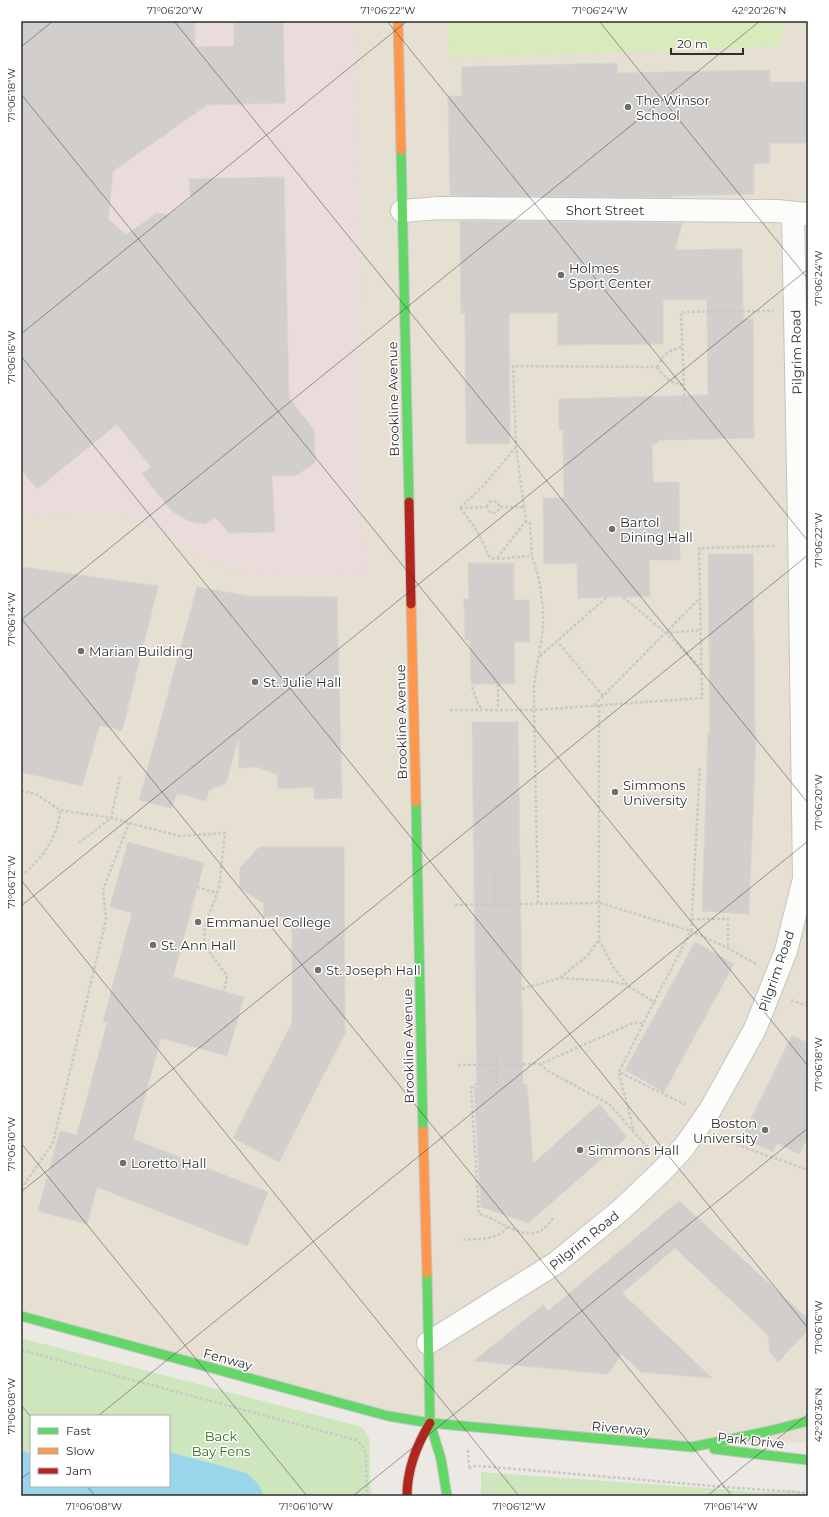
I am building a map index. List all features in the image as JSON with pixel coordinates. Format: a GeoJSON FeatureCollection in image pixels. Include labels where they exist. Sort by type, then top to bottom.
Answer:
{"type":"FeatureCollection","features":[{"type":"Feature","properties":{"kind":"main road","name":"Brookline Avenue"},"geometry":{"type":"LineString","coordinates":[[398,21],[430,1423],[443,1465],[447,1496]]}},
{"type":"Feature","properties":{"kind":"main road","name":"Fenway"},"geometry":{"type":"LineString","coordinates":[[21,1316],[388,1416],[430,1423]]}},
{"type":"Feature","properties":{"kind":"main road","name":"Riverway"},"geometry":{"type":"LineString","coordinates":[[430,1423],[692,1447],[769,1431],[808,1421]]}},
{"type":"Feature","properties":{"kind":"main road"},"geometry":{"type":"LineString","coordinates":[[406,1496],[408,1474],[414,1452],[420,1438],[430,1423]]}},
{"type":"Feature","properties":{"kind":"main road","name":"Park Drive"},"geometry":{"type":"LineString","coordinates":[[692,1447],[808,1460]]}},
{"type":"Feature","properties":{"kind":"street","name":"Short Street"},"geometry":{"type":"LineString","coordinates":[[402,211],[440,208],[770,211],[800,213]]}},
{"type":"Feature","properties":{"kind":"street","name":"Pilgrim Road"},"geometry":{"type":"LineString","coordinates":[[428,1343],[556,1263],[622,1209],[662,1171],[684,1147],[710,1110],[752,1036],[786,951],[804,879],[800,524],[800,213]]}},
{"type":"Feature","properties":{"kind":"path"},"geometry":{"type":"LineString","coordinates":[[685,411],[681,312],[779,311]]}},
{"type":"Feature","properties":{"kind":"path"},"geometry":{"type":"LineString","coordinates":[[657,367],[662,358],[671,350],[683,347]]}},
{"type":"Feature","properties":{"kind":"path"},"geometry":{"type":"LineString","coordinates":[[538,903],[534,686],[543,629],[543,608],[539,579],[532,556],[530,523],[526,521],[516,447],[513,366],[657,367]]}},
{"type":"Feature","properties":{"kind":"path"},"geometry":{"type":"LineString","coordinates":[[657,367],[671,382],[684,386]]}},
{"type":"Feature","properties":{"kind":"path"},"geometry":{"type":"LineString","coordinates":[[460,508],[484,485],[516,447]]}},
{"type":"Feature","properties":{"kind":"path"},"geometry":{"type":"LineString","coordinates":[[487,507],[489,503],[494,501],[498,503],[500,507]]}},
{"type":"Feature","properties":{"kind":"path"},"geometry":{"type":"LineString","coordinates":[[460,508],[487,507]]}},
{"type":"Feature","properties":{"kind":"path"},"geometry":{"type":"LineString","coordinates":[[487,507],[490,512],[493,513],[497,512],[500,507]]}},
{"type":"Feature","properties":{"kind":"path"},"geometry":{"type":"LineString","coordinates":[[500,507],[524,507]]}},
{"type":"Feature","properties":{"kind":"path"},"geometry":{"type":"LineString","coordinates":[[460,508],[469,518],[479,534],[489,556],[497,559],[532,556]]}},
{"type":"Feature","properties":{"kind":"path"},"geometry":{"type":"LineString","coordinates":[[497,559],[526,521]]}},
{"type":"Feature","properties":{"kind":"path"},"geometry":{"type":"LineString","coordinates":[[450,710],[534,710],[702,698],[699,548],[776,546]]}},
{"type":"Feature","properties":{"kind":"path"},"geometry":{"type":"LineString","coordinates":[[539,656],[607,597]]}},
{"type":"Feature","properties":{"kind":"path"},"geometry":{"type":"LineString","coordinates":[[623,597],[666,633],[702,668]]}},
{"type":"Feature","properties":{"kind":"path"},"geometry":{"type":"LineString","coordinates":[[594,706],[700,598]]}},
{"type":"Feature","properties":{"kind":"path"},"geometry":{"type":"LineString","coordinates":[[666,633],[701,630]]}},
{"type":"Feature","properties":{"kind":"path"},"geometry":{"type":"LineString","coordinates":[[556,640],[603,696]]}},
{"type":"Feature","properties":{"kind":"path"},"geometry":{"type":"LineString","coordinates":[[498,684],[498,709]]}},
{"type":"Feature","properties":{"kind":"path"},"geometry":{"type":"LineString","coordinates":[[472,687],[478,704],[482,709]]}},
{"type":"Feature","properties":{"kind":"path"},"geometry":{"type":"LineString","coordinates":[[599,705],[599,940],[613,966],[628,986]]}},
{"type":"Feature","properties":{"kind":"path"},"geometry":{"type":"LineString","coordinates":[[634,1134],[619,1072],[691,931],[700,767]]}},
{"type":"Feature","properties":{"kind":"path"},"geometry":{"type":"LineString","coordinates":[[79,843],[111,818],[120,777]]}},
{"type":"Feature","properties":{"kind":"path"},"geometry":{"type":"LineString","coordinates":[[21,791],[36,794],[60,810],[111,818],[179,836],[225,833],[219,887],[204,927],[204,942],[227,976],[224,991]]}},
{"type":"Feature","properties":{"kind":"path"},"geometry":{"type":"LineString","coordinates":[[21,876],[43,854],[53,838],[59,823],[60,810]]}},
{"type":"Feature","properties":{"kind":"path"},"geometry":{"type":"LineString","coordinates":[[21,1189],[53,1143],[106,919],[103,890],[129,823]]}},
{"type":"Feature","properties":{"kind":"path"},"geometry":{"type":"LineString","coordinates":[[494,872],[495,904]]}},
{"type":"Feature","properties":{"kind":"path"},"geometry":{"type":"LineString","coordinates":[[197,887],[217,893]]}},
{"type":"Feature","properties":{"kind":"path"},"geometry":{"type":"LineString","coordinates":[[455,905],[600,902],[691,931],[728,948],[763,968]]}},
{"type":"Feature","properties":{"kind":"path"},"geometry":{"type":"LineString","coordinates":[[692,919],[728,919],[728,948]]}},
{"type":"Feature","properties":{"kind":"path"},"geometry":{"type":"LineString","coordinates":[[560,978],[587,956],[599,940]]}},
{"type":"Feature","properties":{"kind":"path"},"geometry":{"type":"LineString","coordinates":[[522,989],[560,978],[603,981],[628,986],[654,1002]]}},
{"type":"Feature","properties":{"kind":"path"},"geometry":{"type":"LineString","coordinates":[[790,1000],[808,1006]]}},
{"type":"Feature","properties":{"kind":"path"},"geometry":{"type":"LineString","coordinates":[[458,1065],[540,1064],[633,1023],[644,1023]]}},
{"type":"Feature","properties":{"kind":"path"},"geometry":{"type":"LineString","coordinates":[[497,1056],[497,1086]]}},
{"type":"Feature","properties":{"kind":"path"},"geometry":{"type":"LineString","coordinates":[[540,1064],[555,1075],[609,1104],[654,1155]]}},
{"type":"Feature","properties":{"kind":"path"},"geometry":{"type":"LineString","coordinates":[[497,1068],[471,1088],[479,1214],[507,1227],[530,1233],[542,1230],[553,1218]]}},
{"type":"Feature","properties":{"kind":"path"},"geometry":{"type":"LineString","coordinates":[[619,1072],[692,1108]]}},
{"type":"Feature","properties":{"kind":"path"},"geometry":{"type":"LineString","coordinates":[[715,1136],[808,1170]]}},
{"type":"Feature","properties":{"kind":"path"},"geometry":{"type":"LineString","coordinates":[[463,1240],[494,1237],[503,1233],[507,1227]]}},
{"type":"Feature","properties":{"kind":"path"},"geometry":{"type":"LineString","coordinates":[[21,1350],[353,1439],[362,1445],[366,1454],[367,1496]]}},
{"type":"Feature","properties":{"kind":"path"},"geometry":{"type":"LineString","coordinates":[[468,1455],[469,1469],[473,1466],[481,1466],[808,1493]]}},
{"type":"Feature","properties":{"kind":"shaded area"},"geometry":{"type":"Polygon","coordinates":[[[21,21],[808,21],[808,1442],[692,1447],[430,1423],[21,1316],[21,21]]]}},
{"type":"Feature","properties":{"kind":"shaded area"},"geometry":{"type":"Polygon","coordinates":[[[21,21],[355,21],[363,345],[363,515],[368,575],[257,575],[238,572],[205,559],[174,541],[141,518],[118,513],[21,516],[21,21]]]}},
{"type":"Feature","properties":{"kind":"green space"},"geometry":{"type":"Polygon","coordinates":[[[448,21],[782,21],[782,46],[450,58],[448,21]]]}},
{"type":"Feature","properties":{"kind":"green space","name":"Back Bay Fens"},"geometry":{"type":"Polygon","coordinates":[[[21,1338],[362,1427],[369,1438],[371,1496],[21,1496],[21,1338]]]}},
{"type":"Feature","properties":{"kind":"green space"},"geometry":{"type":"Polygon","coordinates":[[[481,1472],[761,1492],[796,1490],[808,1494],[808,1496],[481,1496],[481,1472]]]}},
{"type":"Feature","properties":{"kind":"water"},"geometry":{"type":"Polygon","coordinates":[[[21,1450],[30,1454],[30,1487],[170,1487],[170,1452],[247,1473],[258,1484],[264,1496],[21,1496],[21,1450]]]}},
{"type":"Feature","properties":{"kind":"building"},"geometry":{"type":"Polygon","coordinates":[[[21,21],[195,21],[195,47],[234,46],[234,21],[283,21],[285,103],[207,105],[113,171],[108,219],[126,235],[157,213],[168,215],[191,198],[189,179],[284,177],[289,398],[314,430],[315,463],[295,476],[272,476],[275,532],[229,533],[215,517],[205,524],[189,521],[176,514],[169,508],[142,474],[151,467],[117,424],[37,489],[21,469],[21,21]]]}},
{"type":"Feature","properties":{"kind":"building","name":"The Winsor School"},"geometry":{"type":"Polygon","coordinates":[[[617,63],[617,73],[770,70],[770,82],[808,82],[808,143],[770,143],[770,163],[754,164],[754,194],[671,196],[672,198],[450,196],[448,96],[462,96],[462,67],[617,63]]]}},
{"type":"Feature","properties":{"kind":"building"},"geometry":{"type":"Polygon","coordinates":[[[460,221],[682,223],[675,250],[742,249],[743,319],[753,319],[754,438],[658,440],[658,443],[652,444],[653,483],[679,482],[680,560],[649,560],[650,596],[578,598],[577,563],[544,564],[543,498],[564,498],[563,430],[559,430],[559,399],[708,395],[707,300],[663,300],[663,344],[558,345],[558,313],[509,313],[510,444],[466,444],[465,313],[461,313],[460,221]]]}},
{"type":"Feature","properties":{"kind":"building"},"geometry":{"type":"Polygon","coordinates":[[[708,554],[753,554],[756,735],[749,914],[702,911],[708,734],[710,734],[708,554]]]}},
{"type":"Feature","properties":{"kind":"building"},"geometry":{"type":"Polygon","coordinates":[[[468,563],[514,563],[514,600],[529,600],[530,642],[514,642],[515,684],[471,684],[470,640],[465,640],[464,599],[469,599],[468,563]]]}},
{"type":"Feature","properties":{"kind":"building","name":"Marian Building"},"geometry":{"type":"Polygon","coordinates":[[[21,567],[158,586],[122,731],[100,725],[82,786],[21,772],[21,567]]]}},
{"type":"Feature","properties":{"kind":"building","name":"St. Julie Hall"},"geometry":{"type":"Polygon","coordinates":[[[197,587],[249,596],[337,597],[342,798],[314,799],[314,787],[278,789],[278,775],[258,767],[239,768],[238,741],[226,783],[209,790],[206,801],[177,793],[171,808],[139,800],[197,587]]]}},
{"type":"Feature","properties":{"kind":"building"},"geometry":{"type":"Polygon","coordinates":[[[472,722],[518,722],[523,1084],[527,1084],[533,1164],[599,1104],[627,1137],[528,1223],[481,1207],[474,1087],[477,1087],[472,722]]]}},
{"type":"Feature","properties":{"kind":"building"},"geometry":{"type":"Polygon","coordinates":[[[128,842],[204,863],[173,977],[244,997],[227,1056],[161,1038],[133,1139],[268,1192],[247,1246],[97,1187],[87,1224],[38,1211],[60,1131],[77,1135],[107,1023],[103,1022],[132,913],[110,907],[128,842]]]}},
{"type":"Feature","properties":{"kind":"building","name":"St. Joseph Hall"},"geometry":{"type":"Polygon","coordinates":[[[259,847],[344,847],[345,1033],[279,1162],[233,1138],[292,1023],[292,917],[264,917],[264,904],[240,888],[240,868],[259,847]]]}},
{"type":"Feature","properties":{"kind":"building"},"geometry":{"type":"Polygon","coordinates":[[[695,942],[734,964],[664,1092],[625,1070],[695,942]]]}},
{"type":"Feature","properties":{"kind":"building"},"geometry":{"type":"Polygon","coordinates":[[[792,1035],[808,1043],[808,1137],[799,1154],[777,1143],[773,1152],[742,1137],[792,1035]]]}},
{"type":"Feature","properties":{"kind":"building"},"geometry":{"type":"Polygon","coordinates":[[[679,1201],[808,1319],[808,1330],[778,1362],[770,1352],[768,1335],[675,1248],[622,1293],[712,1378],[641,1372],[622,1354],[610,1371],[606,1374],[474,1361],[543,1305],[548,1311],[679,1201]]]}},
{"type":"Feature","properties":{"kind":"traffic: fast"},"geometry":{"type":"LineString","coordinates":[[401,150],[409,502]]}},
{"type":"Feature","properties":{"kind":"traffic: fast"},"geometry":{"type":"LineString","coordinates":[[416,802],[423,1131]]}},
{"type":"Feature","properties":{"kind":"traffic: fast"},"geometry":{"type":"LineString","coordinates":[[427,1273],[430,1423],[441,1459],[447,1496]]}},
{"type":"Feature","properties":{"kind":"traffic: fast"},"geometry":{"type":"LineString","coordinates":[[21,1316],[388,1416],[430,1423]]}},
{"type":"Feature","properties":{"kind":"traffic: fast"},"geometry":{"type":"LineString","coordinates":[[430,1423],[692,1447],[769,1431],[808,1421]]}},
{"type":"Feature","properties":{"kind":"traffic: fast"},"geometry":{"type":"LineString","coordinates":[[714,1449],[808,1460]]}},
{"type":"Feature","properties":{"kind":"traffic: slow"},"geometry":{"type":"LineString","coordinates":[[398,21],[401,150]]}},
{"type":"Feature","properties":{"kind":"traffic: slow"},"geometry":{"type":"LineString","coordinates":[[411,604],[416,802]]}},
{"type":"Feature","properties":{"kind":"traffic: slow"},"geometry":{"type":"LineString","coordinates":[[423,1131],[427,1273]]}},
{"type":"Feature","properties":{"kind":"traffic: jam"},"geometry":{"type":"LineString","coordinates":[[409,502],[411,604]]}},
{"type":"Feature","properties":{"kind":"traffic: jam"},"geometry":{"type":"LineString","coordinates":[[407,1496],[407,1486],[413,1458],[420,1440],[430,1423]]}},
{"type":"Feature","properties":{"kind":"place","name":"The Winsor School"},"geometry":{"type":"Point","coordinates":[628,107]}},
{"type":"Feature","properties":{"kind":"place","name":"Holmes Sport Center"},"geometry":{"type":"Point","coordinates":[561,275]}},
{"type":"Feature","properties":{"kind":"place","name":"Bartol Dining Hall"},"geometry":{"type":"Point","coordinates":[612,529]}},
{"type":"Feature","properties":{"kind":"place","name":"Marian Building"},"geometry":{"type":"Point","coordinates":[81,651]}},
{"type":"Feature","properties":{"kind":"place","name":"St. Julie Hall"},"geometry":{"type":"Point","coordinates":[255,682]}},
{"type":"Feature","properties":{"kind":"place","name":"Simmons University"},"geometry":{"type":"Point","coordinates":[615,792]}},
{"type":"Feature","properties":{"kind":"place","name":"Emmanuel College"},"geometry":{"type":"Point","coordinates":[198,922]}},
{"type":"Feature","properties":{"kind":"place","name":"St. Ann Hall"},"geometry":{"type":"Point","coordinates":[153,945]}},
{"type":"Feature","properties":{"kind":"place","name":"St. Joseph Hall"},"geometry":{"type":"Point","coordinates":[318,970]}},
{"type":"Feature","properties":{"kind":"place","name":"Boston University"},"geometry":{"type":"Point","coordinates":[765,1130]}},
{"type":"Feature","properties":{"kind":"place","name":"Simmons Hall"},"geometry":{"type":"Point","coordinates":[580,1150]}},
{"type":"Feature","properties":{"kind":"place","name":"Loretto Hall"},"geometry":{"type":"Point","coordinates":[123,1163]}}]}
